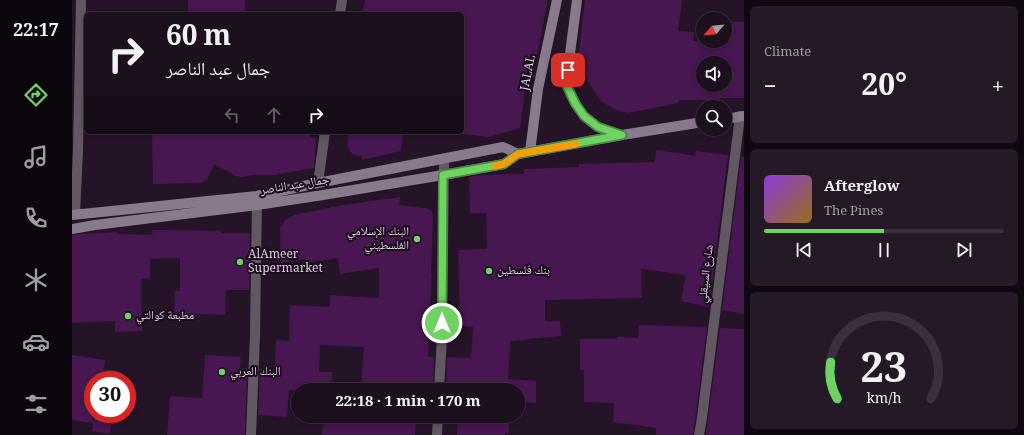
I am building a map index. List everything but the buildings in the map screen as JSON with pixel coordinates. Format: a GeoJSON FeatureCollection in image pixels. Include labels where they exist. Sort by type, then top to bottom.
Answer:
{"type":"FeatureCollection","features":[{"type":"Feature","properties":{"kind":"main road","name":"JALAL"},"geometry":{"type":"LineString","coordinates":[[530,152],[538,89],[557,0]]}},
{"type":"Feature","properties":{"kind":"main road"},"geometry":{"type":"LineString","coordinates":[[577,0],[566,84],[575,103],[584,116],[598,127],[622,135]]}},
{"type":"Feature","properties":{"kind":"main road"},"geometry":{"type":"LineString","coordinates":[[732,118],[742,116]]}},
{"type":"Feature","properties":{"kind":"main road","name":"جمال عبد الناصر"},"geometry":{"type":"LineString","coordinates":[[73,215],[323,195],[504,164],[518,154],[696,123]]}},
{"type":"Feature","properties":{"kind":"main road","name":"جمال عبد الناصر"},"geometry":{"type":"LineString","coordinates":[[72,229],[257,200],[318,183],[503,148],[518,154]]}},
{"type":"Feature","properties":{"kind":"street"},"geometry":{"type":"LineString","coordinates":[[73,215],[78,150],[81,0]]}},
{"type":"Feature","properties":{"kind":"street"},"geometry":{"type":"LineString","coordinates":[[340,12],[342,0]]}},
{"type":"Feature","properties":{"kind":"street","name":"شارع السيقلي"},"geometry":{"type":"LineString","coordinates":[[699,435],[742,116]]}},
{"type":"Feature","properties":{"kind":"street"},"geometry":{"type":"LineString","coordinates":[[318,183],[325,134]]}},
{"type":"Feature","properties":{"kind":"street"},"geometry":{"type":"LineString","coordinates":[[439,383],[442,338],[444,159]]}},
{"type":"Feature","properties":{"kind":"street"},"geometry":{"type":"LineString","coordinates":[[251,435],[255,327],[257,200]]}},
{"type":"Feature","properties":{"kind":"street"},"geometry":{"type":"LineString","coordinates":[[436,435],[437,423]]}},
{"type":"Feature","properties":{"kind":"slow traffic"},"geometry":{"type":"LineString","coordinates":[[495,166],[504,164],[518,154],[576,144]]}},
{"type":"Feature","properties":{"kind":"place","name":"البنك الإسلامي الفلسطيني"},"geometry":{"type":"Point","coordinates":[417,239]}},
{"type":"Feature","properties":{"kind":"place","name":"AlAmeer Supermarket"},"geometry":{"type":"Point","coordinates":[240,262]}},
{"type":"Feature","properties":{"kind":"place","name":"بنك فلسطين"},"geometry":{"type":"Point","coordinates":[489,271]}},
{"type":"Feature","properties":{"kind":"place","name":"مطبعة كوالتي"},"geometry":{"type":"Point","coordinates":[128,316]}},
{"type":"Feature","properties":{"kind":"place","name":"البنك العربي"},"geometry":{"type":"Point","coordinates":[222,372]}},
{"type":"Feature","properties":{"kind":"route"},"geometry":{"type":"LineString","coordinates":[[442,323],[443,175],[504,164],[518,154],[622,135],[598,127],[584,116],[575,103],[566,84],[568,70]]}}]}
